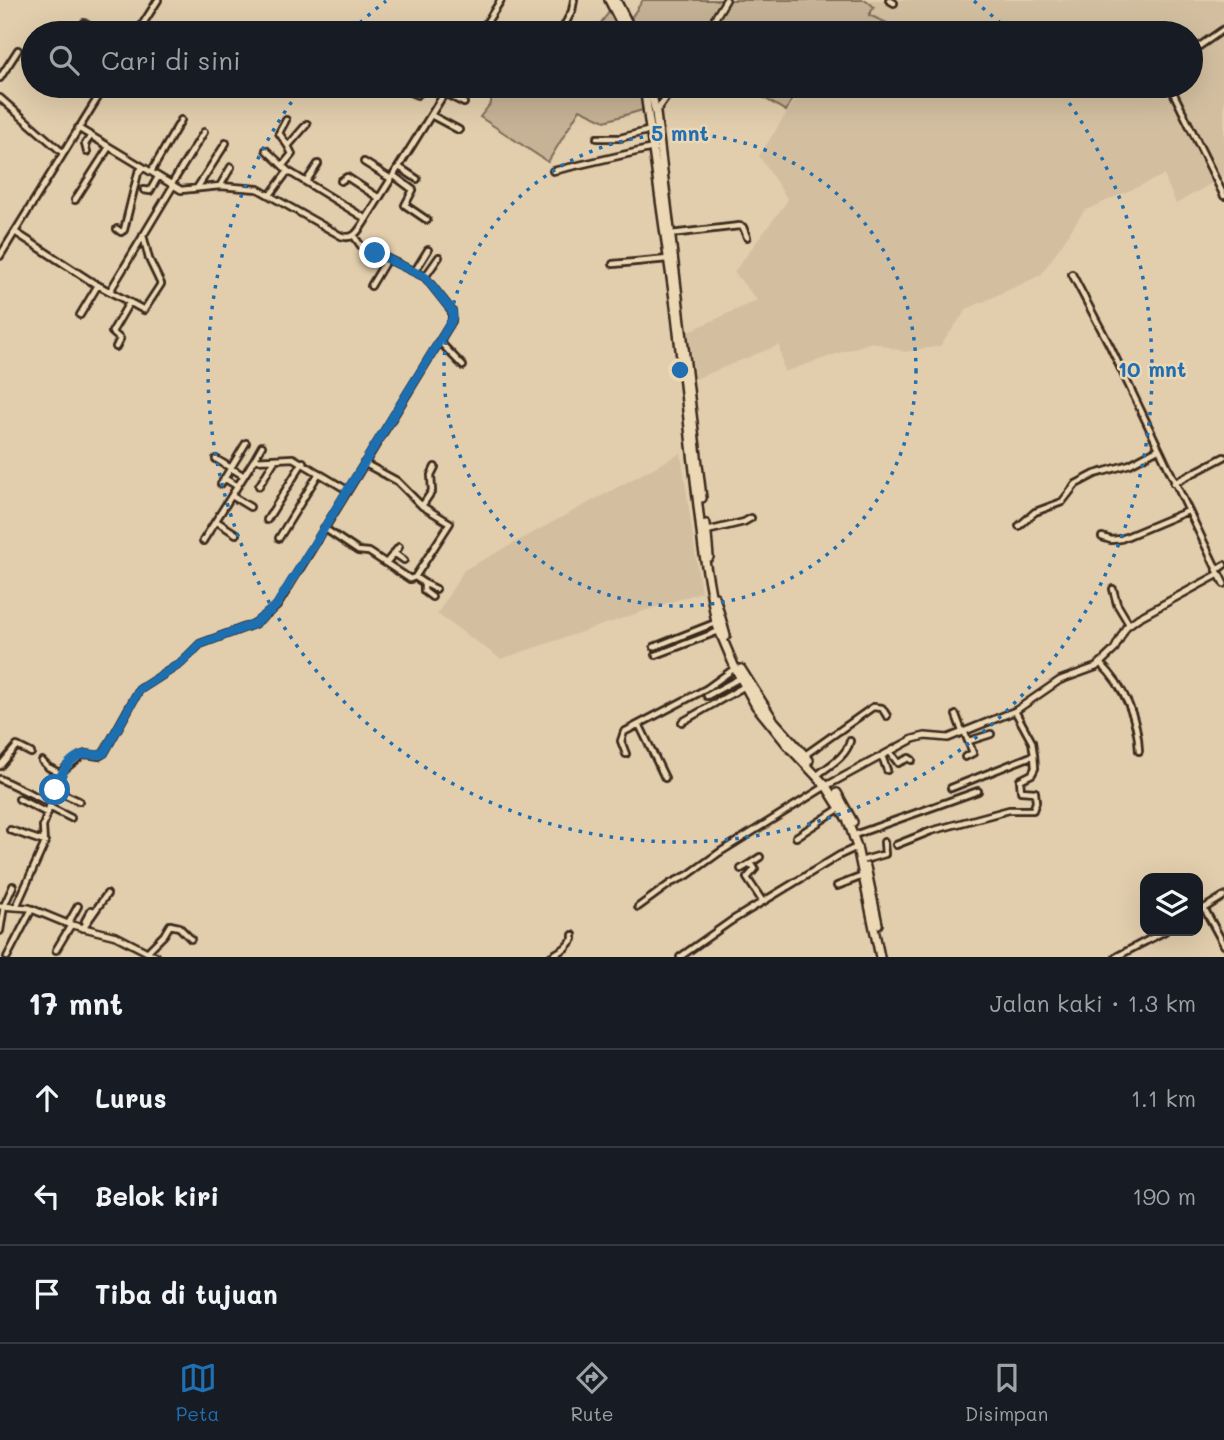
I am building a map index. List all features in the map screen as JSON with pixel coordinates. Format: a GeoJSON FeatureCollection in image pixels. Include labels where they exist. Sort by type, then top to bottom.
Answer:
{"type":"FeatureCollection","features":[{"type":"Feature","properties":{"kind":"highway"},"geometry":{"type":"LineString","coordinates":[[609,0],[620,21]]}},
{"type":"Feature","properties":{"kind":"highway"},"geometry":{"type":"LineString","coordinates":[[616,0],[627,21]]}},
{"type":"Feature","properties":{"kind":"highway"},"geometry":{"type":"LineString","coordinates":[[646,98],[704,549],[716,623],[742,682],[768,720],[844,804],[858,834],[863,876],[882,957]]}},
{"type":"Feature","properties":{"kind":"highway"},"geometry":{"type":"LineString","coordinates":[[653,98],[715,596],[727,639],[738,664],[770,715],[820,772],[848,821],[864,860],[882,957]]}},
{"type":"Feature","properties":{"kind":"street"},"geometry":{"type":"LineString","coordinates":[[145,21],[158,0]]}},
{"type":"Feature","properties":{"kind":"street"},"geometry":{"type":"LineString","coordinates":[[488,21],[501,0]]}},
{"type":"Feature","properties":{"kind":"street"},"geometry":{"type":"LineString","coordinates":[[567,21],[574,0]]}},
{"type":"Feature","properties":{"kind":"street"},"geometry":{"type":"LineString","coordinates":[[713,21],[726,0]]}},
{"type":"Feature","properties":{"kind":"street"},"geometry":{"type":"LineString","coordinates":[[1203,44],[1224,29]]}},
{"type":"Feature","properties":{"kind":"street"},"geometry":{"type":"LineString","coordinates":[[0,78],[18,50]]}},
{"type":"Feature","properties":{"kind":"street"},"geometry":{"type":"LineString","coordinates":[[0,97],[63,153]]}},
{"type":"Feature","properties":{"kind":"street"},"geometry":{"type":"LineString","coordinates":[[0,256],[97,98]]}},
{"type":"Feature","properties":{"kind":"street"},"geometry":{"type":"LineString","coordinates":[[354,236],[442,98]]}},
{"type":"Feature","properties":{"kind":"street"},"geometry":{"type":"LineString","coordinates":[[453,98],[464,103]]}},
{"type":"Feature","properties":{"kind":"street"},"geometry":{"type":"LineString","coordinates":[[656,113],[666,98]]}},
{"type":"Feature","properties":{"kind":"street"},"geometry":{"type":"LineString","coordinates":[[1176,98],[1224,196]]}},
{"type":"Feature","properties":{"kind":"street"},"geometry":{"type":"LineString","coordinates":[[431,115],[459,130]]}},
{"type":"Feature","properties":{"kind":"street"},"geometry":{"type":"LineString","coordinates":[[151,172],[181,120]]}},
{"type":"Feature","properties":{"kind":"street"},"geometry":{"type":"LineString","coordinates":[[283,164],[292,153],[279,133],[286,120]]}},
{"type":"Feature","properties":{"kind":"street"},"geometry":{"type":"LineString","coordinates":[[288,146],[307,124]]}},
{"type":"Feature","properties":{"kind":"street"},"geometry":{"type":"LineString","coordinates":[[78,128],[181,190],[220,186],[258,189],[341,236],[354,236]]}},
{"type":"Feature","properties":{"kind":"street"},"geometry":{"type":"LineString","coordinates":[[597,138],[620,138],[652,130]]}},
{"type":"Feature","properties":{"kind":"street"},"geometry":{"type":"LineString","coordinates":[[110,291],[204,132]]}},
{"type":"Feature","properties":{"kind":"street"},"geometry":{"type":"LineString","coordinates":[[86,152],[85,144],[91,136]]}},
{"type":"Feature","properties":{"kind":"street"},"geometry":{"type":"LineString","coordinates":[[196,189],[226,143]]}},
{"type":"Feature","properties":{"kind":"street"},"geometry":{"type":"LineString","coordinates":[[75,200],[109,147]]}},
{"type":"Feature","properties":{"kind":"street"},"geometry":{"type":"LineString","coordinates":[[553,171],[654,148]]}},
{"type":"Feature","properties":{"kind":"street"},"geometry":{"type":"LineString","coordinates":[[266,150],[288,171],[366,219]]}},
{"type":"Feature","properties":{"kind":"street"},"geometry":{"type":"LineString","coordinates":[[364,162],[413,190],[405,205],[427,220]]}},
{"type":"Feature","properties":{"kind":"street"},"geometry":{"type":"LineString","coordinates":[[306,182],[318,164]]}},
{"type":"Feature","properties":{"kind":"street"},"geometry":{"type":"LineString","coordinates":[[117,229],[121,232],[124,230],[138,173],[143,167]]}},
{"type":"Feature","properties":{"kind":"street"},"geometry":{"type":"LineString","coordinates":[[220,186],[231,167]]}},
{"type":"Feature","properties":{"kind":"street"},"geometry":{"type":"LineString","coordinates":[[399,167],[417,179]]}},
{"type":"Feature","properties":{"kind":"street"},"geometry":{"type":"LineString","coordinates":[[270,195],[288,171]]}},
{"type":"Feature","properties":{"kind":"street"},"geometry":{"type":"LineString","coordinates":[[144,190],[150,191],[159,177]]}},
{"type":"Feature","properties":{"kind":"street"},"geometry":{"type":"LineString","coordinates":[[341,181],[347,177],[379,198]]}},
{"type":"Feature","properties":{"kind":"street"},"geometry":{"type":"LineString","coordinates":[[671,234],[739,226],[743,227],[747,237]]}},
{"type":"Feature","properties":{"kind":"street"},"geometry":{"type":"LineString","coordinates":[[15,232],[98,285],[144,310],[160,285],[143,235]]}},
{"type":"Feature","properties":{"kind":"street"},"geometry":{"type":"LineString","coordinates":[[16,907],[45,842],[44,827],[49,808],[65,767],[81,755],[99,756],[104,753],[142,688],[181,663],[200,644],[254,624],[265,617],[282,599],[453,316],[425,277],[359,244],[354,236]]}},
{"type":"Feature","properties":{"kind":"street"},"geometry":{"type":"LineString","coordinates":[[415,271],[428,250]]}},
{"type":"Feature","properties":{"kind":"street"},"geometry":{"type":"LineString","coordinates":[[425,277],[439,257]]}},
{"type":"Feature","properties":{"kind":"street"},"geometry":{"type":"LineString","coordinates":[[371,286],[387,259]]}},
{"type":"Feature","properties":{"kind":"street"},"geometry":{"type":"LineString","coordinates":[[613,264],[668,259]]}},
{"type":"Feature","properties":{"kind":"street"},"geometry":{"type":"LineString","coordinates":[[1072,274],[1224,584]]}},
{"type":"Feature","properties":{"kind":"street"},"geometry":{"type":"LineString","coordinates":[[80,315],[98,285]]}},
{"type":"Feature","properties":{"kind":"street"},"geometry":{"type":"LineString","coordinates":[[116,347],[120,339],[112,333],[129,303]]}},
{"type":"Feature","properties":{"kind":"street"},"geometry":{"type":"LineString","coordinates":[[439,341],[463,366]]}},
{"type":"Feature","properties":{"kind":"street"},"geometry":{"type":"LineString","coordinates":[[220,485],[246,443]]}},
{"type":"Feature","properties":{"kind":"street"},"geometry":{"type":"LineString","coordinates":[[204,541],[262,446]]}},
{"type":"Feature","properties":{"kind":"street"},"geometry":{"type":"LineString","coordinates":[[1019,526],[1035,512],[1062,502],[1076,484],[1116,466],[1130,464],[1158,449]]}},
{"type":"Feature","properties":{"kind":"street"},"geometry":{"type":"LineString","coordinates":[[254,460],[290,457],[348,490]]}},
{"type":"Feature","properties":{"kind":"street"},"geometry":{"type":"LineString","coordinates":[[1174,483],[1224,457]]}},
{"type":"Feature","properties":{"kind":"street"},"geometry":{"type":"LineString","coordinates":[[216,459],[244,476]]}},
{"type":"Feature","properties":{"kind":"street"},"geometry":{"type":"LineString","coordinates":[[259,486],[276,459]]}},
{"type":"Feature","properties":{"kind":"street"},"geometry":{"type":"LineString","coordinates":[[267,520],[303,462]]}},
{"type":"Feature","properties":{"kind":"street"},"geometry":{"type":"LineString","coordinates":[[324,528],[358,551],[369,552],[408,579],[415,577],[450,523],[422,506],[401,484],[364,463]]}},
{"type":"Feature","properties":{"kind":"street"},"geometry":{"type":"LineString","coordinates":[[422,506],[432,491],[430,475],[435,467]]}},
{"type":"Feature","properties":{"kind":"street"},"geometry":{"type":"LineString","coordinates":[[279,538],[319,472]]}},
{"type":"Feature","properties":{"kind":"street"},"geometry":{"type":"LineString","coordinates":[[224,478],[237,486]]}},
{"type":"Feature","properties":{"kind":"street"},"geometry":{"type":"LineString","coordinates":[[232,496],[250,507]]}},
{"type":"Feature","properties":{"kind":"street"},"geometry":{"type":"LineString","coordinates":[[1102,537],[1121,539],[1188,511]]}},
{"type":"Feature","properties":{"kind":"street"},"geometry":{"type":"LineString","coordinates":[[707,531],[751,518]]}},
{"type":"Feature","properties":{"kind":"street"},"geometry":{"type":"LineString","coordinates":[[216,521],[236,534]]}},
{"type":"Feature","properties":{"kind":"street"},"geometry":{"type":"LineString","coordinates":[[386,563],[399,547]]}},
{"type":"Feature","properties":{"kind":"street"},"geometry":{"type":"LineString","coordinates":[[394,553],[404,560]]}},
{"type":"Feature","properties":{"kind":"street"},"geometry":{"type":"LineString","coordinates":[[638,907],[671,883],[688,875],[828,785],[882,756],[917,738],[945,739],[1015,711],[1060,680],[1092,670],[1114,650],[1129,624],[1218,572],[1224,565]]}},
{"type":"Feature","properties":{"kind":"street"},"geometry":{"type":"LineString","coordinates":[[415,577],[436,589]]}},
{"type":"Feature","properties":{"kind":"street"},"geometry":{"type":"LineString","coordinates":[[424,583],[424,591],[432,597]]}},
{"type":"Feature","properties":{"kind":"street"},"geometry":{"type":"LineString","coordinates":[[1113,589],[1117,604],[1129,624]]}},
{"type":"Feature","properties":{"kind":"street"},"geometry":{"type":"LineString","coordinates":[[654,647],[716,623]]}},
{"type":"Feature","properties":{"kind":"street"},"geometry":{"type":"LineString","coordinates":[[656,655],[719,631]]}},
{"type":"Feature","properties":{"kind":"street"},"geometry":{"type":"LineString","coordinates":[[1101,664],[1114,676],[1126,700],[1138,730],[1139,751]]}},
{"type":"Feature","properties":{"kind":"street"},"geometry":{"type":"LineString","coordinates":[[626,754],[621,741],[624,732],[706,689],[735,668]]}},
{"type":"Feature","properties":{"kind":"street"},"geometry":{"type":"LineString","coordinates":[[706,696],[742,682]]}},
{"type":"Feature","properties":{"kind":"street"},"geometry":{"type":"LineString","coordinates":[[682,722],[742,682]]}},
{"type":"Feature","properties":{"kind":"street"},"geometry":{"type":"LineString","coordinates":[[804,756],[873,707],[882,708],[887,716]]}},
{"type":"Feature","properties":{"kind":"street"},"geometry":{"type":"LineString","coordinates":[[896,845],[931,831],[1009,810],[1033,810],[1035,792],[1022,792],[1020,779],[1033,772],[1032,742],[1015,711]]}},
{"type":"Feature","properties":{"kind":"street"},"geometry":{"type":"LineString","coordinates":[[956,715],[973,754],[965,757]]}},
{"type":"Feature","properties":{"kind":"street"},"geometry":{"type":"LineString","coordinates":[[639,724],[665,778]]}},
{"type":"Feature","properties":{"kind":"street"},"geometry":{"type":"LineString","coordinates":[[969,741],[990,734]]}},
{"type":"Feature","properties":{"kind":"street"},"geometry":{"type":"LineString","coordinates":[[820,772],[843,754],[850,741]]}},
{"type":"Feature","properties":{"kind":"street"},"geometry":{"type":"LineString","coordinates":[[0,766],[17,746],[31,753]]}},
{"type":"Feature","properties":{"kind":"street"},"geometry":{"type":"LineString","coordinates":[[890,752],[898,763],[909,758],[912,760]]}},
{"type":"Feature","properties":{"kind":"street"},"geometry":{"type":"LineString","coordinates":[[951,788],[1034,755]]}},
{"type":"Feature","properties":{"kind":"street"},"geometry":{"type":"LineString","coordinates":[[882,756],[887,770]]}},
{"type":"Feature","properties":{"kind":"street"},"geometry":{"type":"LineString","coordinates":[[43,761],[61,774]]}},
{"type":"Feature","properties":{"kind":"street"},"geometry":{"type":"LineString","coordinates":[[0,779],[71,818]]}},
{"type":"Feature","properties":{"kind":"street"},"geometry":{"type":"LineString","coordinates":[[55,790],[79,801]]}},
{"type":"Feature","properties":{"kind":"street"},"geometry":{"type":"LineString","coordinates":[[858,834],[978,792]]}},
{"type":"Feature","properties":{"kind":"street"},"geometry":{"type":"LineString","coordinates":[[19,799],[49,808]]}},
{"type":"Feature","properties":{"kind":"street"},"geometry":{"type":"LineString","coordinates":[[796,837],[840,807]]}},
{"type":"Feature","properties":{"kind":"street"},"geometry":{"type":"LineString","coordinates":[[10,830],[45,842]]}},
{"type":"Feature","properties":{"kind":"street"},"geometry":{"type":"LineString","coordinates":[[864,860],[885,854],[884,842]]}},
{"type":"Feature","properties":{"kind":"street"},"geometry":{"type":"LineString","coordinates":[[680,957],[763,902],[858,847]]}},
{"type":"Feature","properties":{"kind":"street"},"geometry":{"type":"LineString","coordinates":[[741,869],[760,857]]}},
{"type":"Feature","properties":{"kind":"street"},"geometry":{"type":"LineString","coordinates":[[751,863],[755,869],[747,878],[763,902]]}},
{"type":"Feature","properties":{"kind":"street"},"geometry":{"type":"LineString","coordinates":[[836,886],[863,876]]}},
{"type":"Feature","properties":{"kind":"street"},"geometry":{"type":"LineString","coordinates":[[0,931],[2,906],[13,886]]}},
{"type":"Feature","properties":{"kind":"street"},"geometry":{"type":"LineString","coordinates":[[82,928],[107,894]]}},
{"type":"Feature","properties":{"kind":"street"},"geometry":{"type":"LineString","coordinates":[[1224,896],[1204,908],[1224,945]]}},
{"type":"Feature","properties":{"kind":"street"},"geometry":{"type":"LineString","coordinates":[[2,906],[32,909],[69,925],[116,936],[157,957]]}},
{"type":"Feature","properties":{"kind":"street"},"geometry":{"type":"LineString","coordinates":[[56,950],[78,906]]}},
{"type":"Feature","properties":{"kind":"street"},"geometry":{"type":"LineString","coordinates":[[7,957],[32,909]]}},
{"type":"Feature","properties":{"kind":"street"},"geometry":{"type":"LineString","coordinates":[[146,952],[164,935],[170,925],[179,927],[191,939]]}},
{"type":"Feature","properties":{"kind":"street"},"geometry":{"type":"LineString","coordinates":[[550,957],[565,948],[573,935]]}},
{"type":"Feature","properties":{"kind":"street"},"geometry":{"type":"LineString","coordinates":[[1116,957],[1156,936]]}},
{"type":"Feature","properties":{"kind":"shaded area"},"geometry":{"type":"Polygon","coordinates":[[[643,0],[866,0],[874,7],[869,15],[882,21],[632,21],[631,18],[643,0]]]}},
{"type":"Feature","properties":{"kind":"shaded area"},"geometry":{"type":"Polygon","coordinates":[[[859,0],[1224,0],[1224,176],[1176,204],[1164,175],[1084,211],[1041,275],[967,309],[940,346],[905,352],[872,342],[784,372],[779,345],[695,379],[688,332],[757,300],[734,272],[788,200],[759,156],[796,98],[1203,98],[1203,21],[845,21],[859,0]]]}},
{"type":"Feature","properties":{"kind":"shaded area"},"geometry":{"type":"Polygon","coordinates":[[[610,11],[616,21],[602,21],[610,11]]]}},
{"type":"Feature","properties":{"kind":"shaded area"},"geometry":{"type":"Polygon","coordinates":[[[491,98],[644,98],[646,109],[605,121],[580,109],[548,162],[480,117],[491,103],[491,98]]]}},
{"type":"Feature","properties":{"kind":"shaded area"},"geometry":{"type":"Polygon","coordinates":[[[764,98],[793,98],[786,111],[764,98]]]}},
{"type":"Feature","properties":{"kind":"shaded area"},"geometry":{"type":"Polygon","coordinates":[[[681,453],[701,592],[501,659],[437,614],[464,570],[681,453]]]}},
{"type":"Feature","properties":{"kind":"route"},"geometry":{"type":"LineString","coordinates":[[55,790],[65,767],[81,755],[99,756],[104,753],[139,690],[181,663],[200,644],[254,624],[276,606],[452,321],[452,311],[425,277],[375,253]]}}]}
